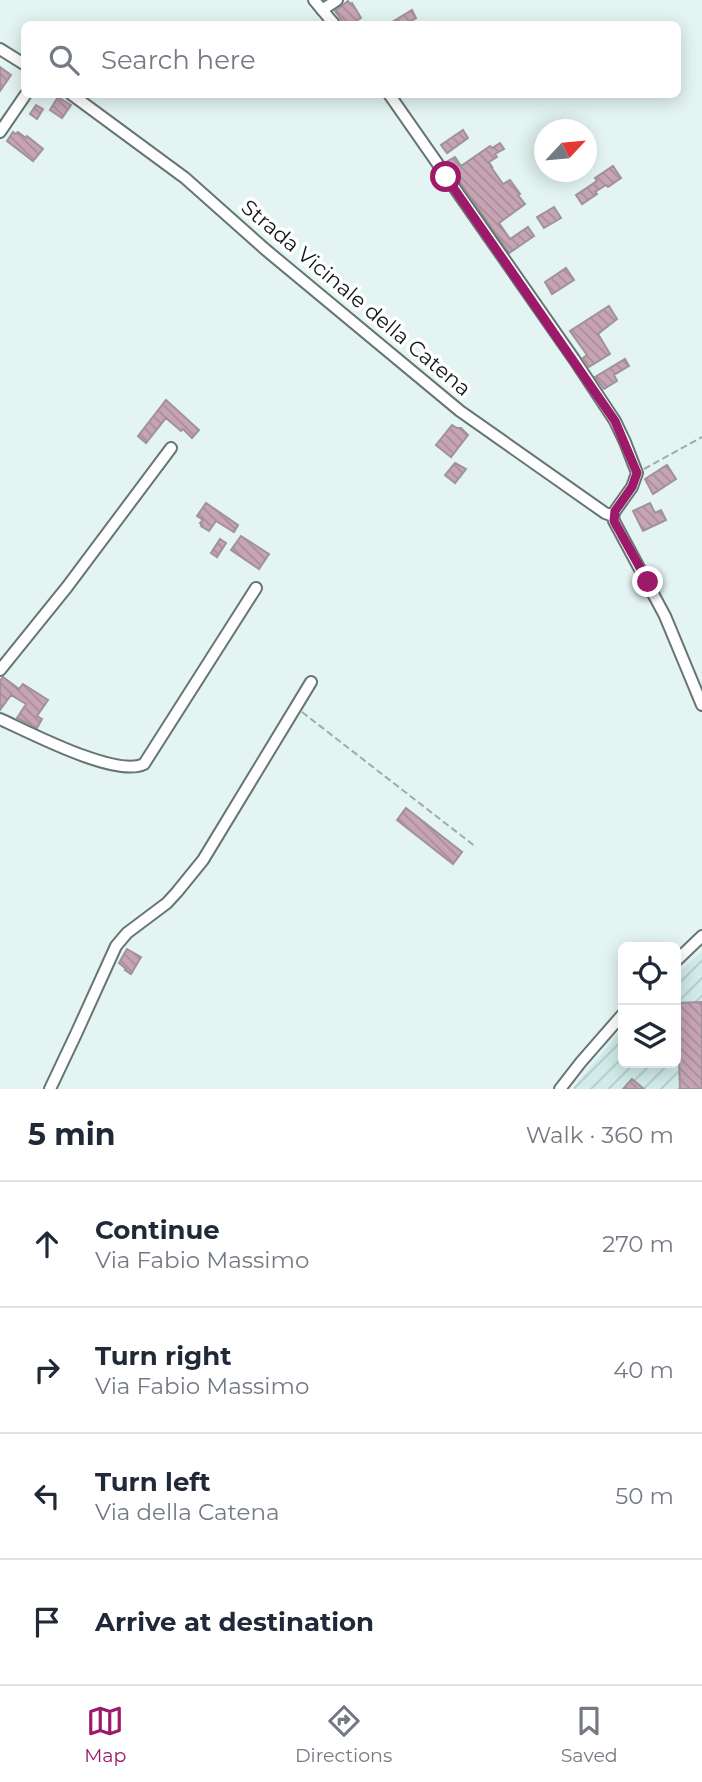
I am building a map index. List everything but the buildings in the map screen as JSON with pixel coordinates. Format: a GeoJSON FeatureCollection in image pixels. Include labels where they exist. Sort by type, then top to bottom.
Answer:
{"type":"FeatureCollection","features":[{"type":"Feature","properties":{"kind":"street"},"geometry":{"type":"LineString","coordinates":[[314,0],[331,21]]}},
{"type":"Feature","properties":{"kind":"street"},"geometry":{"type":"LineString","coordinates":[[322,10],[337,0]]}},
{"type":"Feature","properties":{"kind":"street"},"geometry":{"type":"LineString","coordinates":[[0,49],[21,62]]}},
{"type":"Feature","properties":{"kind":"street"},"geometry":{"type":"LineString","coordinates":[[0,132],[23,98]]}},
{"type":"Feature","properties":{"kind":"street","name":"Strada Vicinale della Catena"},"geometry":{"type":"LineString","coordinates":[[76,98],[185,177],[266,250],[460,411],[613,516]]}},
{"type":"Feature","properties":{"kind":"street"},"geometry":{"type":"LineString","coordinates":[[392,98],[615,421],[637,473],[632,487],[613,516],[671,628],[702,705]]}},
{"type":"Feature","properties":{"kind":"street"},"geometry":{"type":"LineString","coordinates":[[0,670],[67,587],[171,448]]}},
{"type":"Feature","properties":{"kind":"street"},"geometry":{"type":"LineString","coordinates":[[0,719],[99,761],[127,767],[144,764],[256,588]]}},
{"type":"Feature","properties":{"kind":"street"},"geometry":{"type":"LineString","coordinates":[[50,1089],[112,951],[127,933],[177,892],[203,860],[311,682]]}},
{"type":"Feature","properties":{"kind":"street"},"geometry":{"type":"LineString","coordinates":[[681,956],[702,936]]}},
{"type":"Feature","properties":{"kind":"street"},"geometry":{"type":"LineString","coordinates":[[561,1089],[618,1020]]}},
{"type":"Feature","properties":{"kind":"path"},"geometry":{"type":"LineString","coordinates":[[637,473],[702,438]]}},
{"type":"Feature","properties":{"kind":"path"},"geometry":{"type":"LineString","coordinates":[[296,707],[476,847]]}},
{"type":"Feature","properties":{"kind":"shaded area"},"geometry":{"type":"Polygon","coordinates":[[[702,951],[702,1089],[573,1088],[618,1034],[618,1068],[681,1068],[681,970],[702,951]]]}},
{"type":"Feature","properties":{"kind":"route"},"geometry":{"type":"LineString","coordinates":[[446,177],[615,421],[637,473],[632,487],[615,511],[614,521],[648,582]]}}]}
